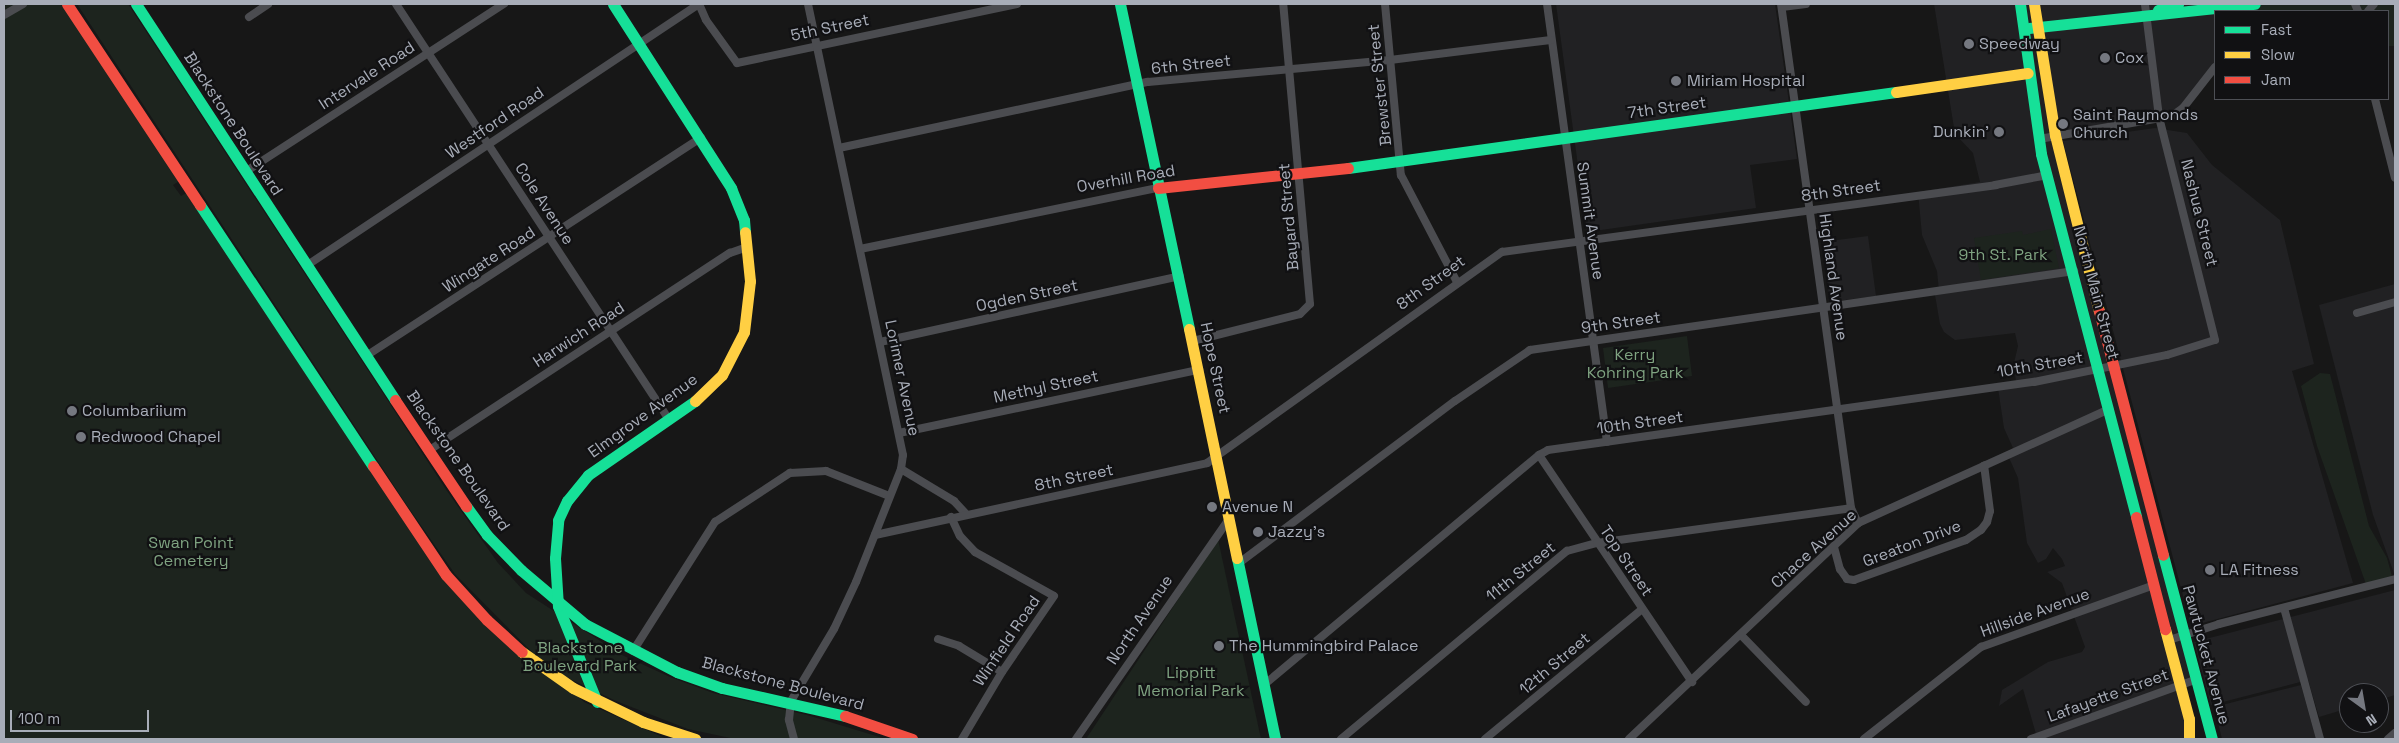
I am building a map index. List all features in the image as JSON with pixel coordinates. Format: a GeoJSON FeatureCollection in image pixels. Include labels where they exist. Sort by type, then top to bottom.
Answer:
{"type":"FeatureCollection","features":[{"type":"Feature","properties":{"kind":"main road"},"geometry":{"type":"LineString","coordinates":[[67,4],[446,575],[487,620],[527,656],[597,702],[695,739]]}},
{"type":"Feature","properties":{"kind":"main road","name":"Blackstone Boulevard"},"geometry":{"type":"LineString","coordinates":[[136,4],[428,451],[487,535],[558,602],[585,624],[633,651],[722,688],[791,701],[858,719],[912,739]]}},
{"type":"Feature","properties":{"kind":"main road","name":"Elmgrove Avenue"},"geometry":{"type":"LineString","coordinates":[[597,702],[558,602],[556,539],[558,520],[567,501],[588,476],[670,420],[707,390],[735,355],[749,310],[747,247],[744,220],[738,202],[701,138],[641,42],[614,4]]}},
{"type":"Feature","properties":{"kind":"main road","name":"Hope Street"},"geometry":{"type":"LineString","coordinates":[[1120,4],[1158,188],[1180,276],[1275,739]]}},
{"type":"Feature","properties":{"kind":"main road","name":"North Main Street"},"geometry":{"type":"LineString","coordinates":[[2020,4],[2028,73],[2039,139],[2154,587]]}},
{"type":"Feature","properties":{"kind":"main road","name":"North Main Street"},"geometry":{"type":"LineString","coordinates":[[2034,4],[2055,135],[2168,579]]}},
{"type":"Feature","properties":{"kind":"main road"},"geometry":{"type":"LineString","coordinates":[[2023,29],[2178,4]]}},
{"type":"Feature","properties":{"kind":"main road"},"geometry":{"type":"LineString","coordinates":[[2146,9],[2182,14],[2213,9],[2251,7]]}},
{"type":"Feature","properties":{"kind":"main road","name":"7th Street"},"geometry":{"type":"LineString","coordinates":[[1400,163],[1565,140],[1674,122],[1796,108],[2028,73]]}},
{"type":"Feature","properties":{"kind":"main road","name":"Overhill Road"},"geometry":{"type":"LineString","coordinates":[[1158,188],[1400,163]]}},
{"type":"Feature","properties":{"kind":"main road"},"geometry":{"type":"LineString","coordinates":[[2154,587],[2168,579]]}},
{"type":"Feature","properties":{"kind":"main road","name":"Pawtucket Avenue"},"geometry":{"type":"LineString","coordinates":[[2168,579],[2212,739]]}},
{"type":"Feature","properties":{"kind":"main road","name":"Pawtucket Avenue"},"geometry":{"type":"LineString","coordinates":[[2154,587],[2189,718],[2189,739]]}},
{"type":"Feature","properties":{"kind":"main road"},"geometry":{"type":"LineString","coordinates":[[2189,718],[2194,739]]}},
{"type":"Feature","properties":{"kind":"street"},"geometry":{"type":"LineString","coordinates":[[4,15],[23,4]]}},
{"type":"Feature","properties":{"kind":"street"},"geometry":{"type":"LineString","coordinates":[[249,17],[268,4]]}},
{"type":"Feature","properties":{"kind":"street","name":"Cole Avenue"},"geometry":{"type":"LineString","coordinates":[[396,4],[670,420]]}},
{"type":"Feature","properties":{"kind":"street","name":"Intervale Road"},"geometry":{"type":"LineString","coordinates":[[245,172],[504,4]]}},
{"type":"Feature","properties":{"kind":"street","name":"Westford Road"},"geometry":{"type":"LineString","coordinates":[[306,266],[699,4]]}},
{"type":"Feature","properties":{"kind":"street","name":"5th Street"},"geometry":{"type":"LineString","coordinates":[[699,4],[706,20],[737,63],[816,44],[1017,4]]}},
{"type":"Feature","properties":{"kind":"street","name":"Lorimer Avenue"},"geometry":{"type":"LineString","coordinates":[[794,739],[789,720],[791,701],[834,629],[902,469],[904,456],[808,4]]}},
{"type":"Feature","properties":{"kind":"street","name":"Bayard Street"},"geometry":{"type":"LineString","coordinates":[[1193,341],[1300,314],[1307,308],[1310,297],[1283,4]]}},
{"type":"Feature","properties":{"kind":"street","name":"Brewster Street"},"geometry":{"type":"LineString","coordinates":[[1386,4],[1400,174],[1457,282]]}},
{"type":"Feature","properties":{"kind":"street","name":"Summit Avenue"},"geometry":{"type":"LineString","coordinates":[[1547,4],[1578,241],[1608,442]]}},
{"type":"Feature","properties":{"kind":"street"},"geometry":{"type":"LineString","coordinates":[[1782,6],[1806,4]]}},
{"type":"Feature","properties":{"kind":"street","name":"Highland Avenue"},"geometry":{"type":"LineString","coordinates":[[1782,6],[1851,508],[1858,523]]}},
{"type":"Feature","properties":{"kind":"street","name":"Nashua Street"},"geometry":{"type":"LineString","coordinates":[[2146,9],[2159,117],[2215,340]]}},
{"type":"Feature","properties":{"kind":"street","name":"6th Street"},"geometry":{"type":"LineString","coordinates":[[839,148],[1137,85],[1390,60],[1551,40]]}},
{"type":"Feature","properties":{"kind":"street"},"geometry":{"type":"LineString","coordinates":[[2039,139],[2172,116],[2183,108],[2214,68]]}},
{"type":"Feature","properties":{"kind":"street"},"geometry":{"type":"LineString","coordinates":[[2375,100],[2395,178]]}},
{"type":"Feature","properties":{"kind":"street","name":"Wingate Road"},"geometry":{"type":"LineString","coordinates":[[366,356],[701,138]]}},
{"type":"Feature","properties":{"kind":"street","name":"8th Street"},"geometry":{"type":"LineString","coordinates":[[875,535],[951,517],[1196,466],[1216,456],[1457,282],[1502,252],[1996,185],[2048,175]]}},
{"type":"Feature","properties":{"kind":"street","name":"Overhill Road"},"geometry":{"type":"LineString","coordinates":[[860,249],[1158,188]]}},
{"type":"Feature","properties":{"kind":"street","name":"Harwich Road"},"geometry":{"type":"LineString","coordinates":[[428,451],[730,252],[747,247]]}},
{"type":"Feature","properties":{"kind":"street","name":"9th Street"},"geometry":{"type":"LineString","coordinates":[[1239,563],[1455,401],[1530,350],[2074,271]]}},
{"type":"Feature","properties":{"kind":"street","name":"Ogden Street"},"geometry":{"type":"LineString","coordinates":[[880,342],[1180,276]]}},
{"type":"Feature","properties":{"kind":"street"},"geometry":{"type":"LineString","coordinates":[[2357,314],[2395,302]]}},
{"type":"Feature","properties":{"kind":"street","name":"10th Street"},"geometry":{"type":"LineString","coordinates":[[1265,684],[1539,455],[1548,450],[2034,382],[2167,355],[2215,340]]}},
{"type":"Feature","properties":{"kind":"street","name":"Methyl Street"},"geometry":{"type":"LineString","coordinates":[[899,433],[1199,370]]}},
{"type":"Feature","properties":{"kind":"street","name":"Chace Avenue"},"geometry":{"type":"LineString","coordinates":[[1629,739],[1692,682],[1858,523],[2109,409]]}},
{"type":"Feature","properties":{"kind":"street","name":"Top Street"},"geometry":{"type":"LineString","coordinates":[[1539,455],[1692,682]]}},
{"type":"Feature","properties":{"kind":"street","name":"Greaton Drive"},"geometry":{"type":"LineString","coordinates":[[1834,547],[1840,569],[1848,579],[1854,580],[1966,540],[1981,530],[1987,522],[1990,511],[1984,465]]}},
{"type":"Feature","properties":{"kind":"street"},"geometry":{"type":"LineString","coordinates":[[902,469],[954,501],[966,514]]}},
{"type":"Feature","properties":{"kind":"street"},"geometry":{"type":"LineString","coordinates":[[633,651],[715,522],[790,473],[826,471],[890,496]]}},
{"type":"Feature","properties":{"kind":"street","name":"11th Street"},"geometry":{"type":"LineString","coordinates":[[1341,739],[1567,551],[1597,543],[1851,508]]}},
{"type":"Feature","properties":{"kind":"street","name":"Winfield Road"},"geometry":{"type":"LineString","coordinates":[[951,517],[960,536],[975,552],[1054,596],[1002,672],[962,739]]}},
{"type":"Feature","properties":{"kind":"street","name":"North Avenue"},"geometry":{"type":"LineString","coordinates":[[1076,739],[1229,519]]}},
{"type":"Feature","properties":{"kind":"street"},"geometry":{"type":"LineString","coordinates":[[2168,640],[2395,580]]}},
{"type":"Feature","properties":{"kind":"street","name":"Hillside Avenue"},"geometry":{"type":"LineString","coordinates":[[1864,739],[1982,647],[2154,587]]}},
{"type":"Feature","properties":{"kind":"street"},"geometry":{"type":"LineString","coordinates":[[2284,608],[2320,739]]}},
{"type":"Feature","properties":{"kind":"street","name":"12th Street"},"geometry":{"type":"LineString","coordinates":[[1485,739],[1642,609]]}},
{"type":"Feature","properties":{"kind":"street"},"geometry":{"type":"LineString","coordinates":[[1741,635],[1806,702]]}},
{"type":"Feature","properties":{"kind":"street"},"geometry":{"type":"LineString","coordinates":[[938,638],[960,646],[1002,672]]}},
{"type":"Feature","properties":{"kind":"street","name":"Lafayette Street"},"geometry":{"type":"LineString","coordinates":[[2031,739],[2051,730],[2195,680]]}},
{"type":"Feature","properties":{"kind":"street"},"geometry":{"type":"LineString","coordinates":[[2388,739],[2395,733]]}},
{"type":"Feature","properties":{"kind":"shaded area","name":"Miriam Hospital"},"geometry":{"type":"Polygon","coordinates":[[[1556,4],[1775,4],[1797,159],[1750,165],[1756,208],[1587,232],[1556,4]]]}},
{"type":"Feature","properties":{"kind":"shaded area"},"geometry":{"type":"Polygon","coordinates":[[[1934,4],[2250,4],[2250,10],[2214,10],[2214,63],[2177,112],[2054,134],[2195,678],[2183,685],[2193,739],[2041,739],[2036,734],[2023,689],[1999,706],[2002,690],[2048,662],[2082,652],[2085,647],[2062,583],[2047,572],[2065,566],[2062,559],[2053,548],[2046,559],[2038,563],[2027,543],[2018,478],[2007,453],[2013,448],[2004,428],[1998,388],[2016,382],[2014,363],[2018,346],[2015,333],[1955,340],[1944,332],[1940,324],[1935,295],[1939,291],[1937,271],[1922,235],[1918,192],[1980,182],[1973,153],[1955,134],[1934,4]]]}},
{"type":"Feature","properties":{"kind":"shaded area"},"geometry":{"type":"Polygon","coordinates":[[[2155,128],[2187,133],[2212,165],[2280,220],[2314,364],[2292,371],[2353,583],[2191,626],[2063,141],[2155,128]]]}},
{"type":"Feature","properties":{"kind":"shaded area"},"geometry":{"type":"Polygon","coordinates":[[[1868,236],[1876,296],[1830,302],[1822,242],[1868,236]]]}},
{"type":"Feature","properties":{"kind":"shaded area"},"geometry":{"type":"Polygon","coordinates":[[[2395,284],[2395,576],[2373,515],[2319,305],[2395,284]]]}},
{"type":"Feature","properties":{"kind":"shaded area"},"geometry":{"type":"Polygon","coordinates":[[[2395,590],[2395,695],[2389,697],[2389,683],[2339,683],[2339,711],[2319,717],[2308,680],[2211,705],[2194,642],[2395,590]]]}},
{"type":"Feature","properties":{"kind":"shaded area"},"geometry":{"type":"Polygon","coordinates":[[[2301,685],[2316,739],[2222,739],[2214,707],[2301,685]]]}},
{"type":"Feature","properties":{"kind":"green space","name":"Swan Point Cemetery"},"geometry":{"type":"Polygon","coordinates":[[[4,4],[66,4],[181,180],[173,185],[181,196],[188,192],[416,538],[447,576],[584,702],[667,739],[4,739],[4,4]]]}},
{"type":"Feature","properties":{"kind":"green space","name":"Blackstone Boulevard Park"},"geometry":{"type":"Polygon","coordinates":[[[77,4],[128,4],[447,491],[498,563],[526,593],[622,655],[670,677],[713,693],[807,715],[886,739],[735,739],[688,729],[616,701],[566,677],[534,654],[455,574],[406,504],[77,4]]]}},
{"type":"Feature","properties":{"kind":"green space"},"geometry":{"type":"Polygon","coordinates":[[[2250,4],[2395,4],[2395,46],[2389,46],[2389,10],[2250,10],[2250,4]]]}},
{"type":"Feature","properties":{"kind":"green space","name":"9th St. Park"},"geometry":{"type":"Polygon","coordinates":[[[2051,229],[2059,268],[1981,280],[1974,238],[2022,231],[2023,235],[2051,229]]]}},
{"type":"Feature","properties":{"kind":"green space","name":"Kerry Kohring Park"},"geometry":{"type":"Polygon","coordinates":[[[1687,336],[1692,376],[1608,388],[1603,348],[1687,336]]]}},
{"type":"Feature","properties":{"kind":"green space"},"geometry":{"type":"Polygon","coordinates":[[[2320,373],[2330,374],[2369,526],[2387,558],[2393,580],[2367,587],[2317,446],[2301,386],[2320,373]]]}},
{"type":"Feature","properties":{"kind":"green space","name":"Lippitt Memorial Park"},"geometry":{"type":"Polygon","coordinates":[[[1218,539],[1261,739],[1086,739],[1218,539]]]}},
{"type":"Feature","properties":{"kind":"traffic: fast"},"geometry":{"type":"LineString","coordinates":[[136,4],[395,400]]}},
{"type":"Feature","properties":{"kind":"traffic: fast"},"geometry":{"type":"LineString","coordinates":[[613,4],[731,188],[744,220],[745,232]]}},
{"type":"Feature","properties":{"kind":"traffic: fast"},"geometry":{"type":"LineString","coordinates":[[1120,4],[1189,329]]}},
{"type":"Feature","properties":{"kind":"traffic: fast"},"geometry":{"type":"LineString","coordinates":[[2020,4],[2041,154],[2136,517]]}},
{"type":"Feature","properties":{"kind":"traffic: fast"},"geometry":{"type":"LineString","coordinates":[[2158,10],[2178,4]]}},
{"type":"Feature","properties":{"kind":"traffic: fast"},"geometry":{"type":"LineString","coordinates":[[2029,28],[2255,4]]}},
{"type":"Feature","properties":{"kind":"traffic: fast"},"geometry":{"type":"LineString","coordinates":[[1348,168],[1896,92]]}},
{"type":"Feature","properties":{"kind":"traffic: fast"},"geometry":{"type":"LineString","coordinates":[[200,205],[373,466]]}},
{"type":"Feature","properties":{"kind":"traffic: fast"},"geometry":{"type":"LineString","coordinates":[[597,702],[558,606],[555,558],[558,520],[567,501],[588,475],[695,401]]}},
{"type":"Feature","properties":{"kind":"traffic: fast"},"geometry":{"type":"LineString","coordinates":[[466,506],[487,535],[521,570],[585,624],[677,672],[722,688],[845,716]]}},
{"type":"Feature","properties":{"kind":"traffic: fast"},"geometry":{"type":"LineString","coordinates":[[2163,555],[2212,739]]}},
{"type":"Feature","properties":{"kind":"traffic: fast"},"geometry":{"type":"LineString","coordinates":[[1237,558],[1275,739]]}},
{"type":"Feature","properties":{"kind":"traffic: slow"},"geometry":{"type":"LineString","coordinates":[[2034,4],[2055,135],[2099,311]]}},
{"type":"Feature","properties":{"kind":"traffic: slow"},"geometry":{"type":"LineString","coordinates":[[1896,92],[2028,73]]}},
{"type":"Feature","properties":{"kind":"traffic: slow"},"geometry":{"type":"LineString","coordinates":[[695,401],[722,375],[744,332],[750,281],[745,232]]}},
{"type":"Feature","properties":{"kind":"traffic: slow"},"geometry":{"type":"LineString","coordinates":[[1189,329],[1237,558]]}},
{"type":"Feature","properties":{"kind":"traffic: slow"},"geometry":{"type":"LineString","coordinates":[[2165,629],[2189,719],[2189,739]]}},
{"type":"Feature","properties":{"kind":"traffic: slow"},"geometry":{"type":"LineString","coordinates":[[522,652],[573,688],[643,722],[695,739]]}},
{"type":"Feature","properties":{"kind":"traffic: jam"},"geometry":{"type":"LineString","coordinates":[[67,4],[200,205]]}},
{"type":"Feature","properties":{"kind":"traffic: jam"},"geometry":{"type":"LineString","coordinates":[[1158,188],[1348,168]]}},
{"type":"Feature","properties":{"kind":"traffic: jam"},"geometry":{"type":"LineString","coordinates":[[2099,311],[2163,555]]}},
{"type":"Feature","properties":{"kind":"traffic: jam"},"geometry":{"type":"LineString","coordinates":[[395,400],[466,506]]}},
{"type":"Feature","properties":{"kind":"traffic: jam"},"geometry":{"type":"LineString","coordinates":[[373,466],[446,575],[487,620],[522,652]]}},
{"type":"Feature","properties":{"kind":"traffic: jam"},"geometry":{"type":"LineString","coordinates":[[2136,517],[2165,629]]}},
{"type":"Feature","properties":{"kind":"traffic: jam"},"geometry":{"type":"LineString","coordinates":[[845,716],[912,739]]}},
{"type":"Feature","properties":{"kind":"place","name":"Speedway"},"geometry":{"type":"Point","coordinates":[1969,44]}},
{"type":"Feature","properties":{"kind":"place","name":"Cox"},"geometry":{"type":"Point","coordinates":[2105,58]}},
{"type":"Feature","properties":{"kind":"place","name":"Miriam Hospital"},"geometry":{"type":"Point","coordinates":[1676,81]}},
{"type":"Feature","properties":{"kind":"place","name":"Saint Raymonds Church"},"geometry":{"type":"Point","coordinates":[2063,124]}},
{"type":"Feature","properties":{"kind":"place","name":"Dunkin'"},"geometry":{"type":"Point","coordinates":[1999,132]}},
{"type":"Feature","properties":{"kind":"place","name":"Columbariium"},"geometry":{"type":"Point","coordinates":[72,411]}},
{"type":"Feature","properties":{"kind":"place","name":"Redwood Chapel"},"geometry":{"type":"Point","coordinates":[81,437]}},
{"type":"Feature","properties":{"kind":"place","name":"Avenue N"},"geometry":{"type":"Point","coordinates":[1212,507]}},
{"type":"Feature","properties":{"kind":"place","name":"Jazzy's"},"geometry":{"type":"Point","coordinates":[1258,532]}},
{"type":"Feature","properties":{"kind":"place","name":"LA Fitness"},"geometry":{"type":"Point","coordinates":[2210,570]}},
{"type":"Feature","properties":{"kind":"place","name":"The Hummingbird Palace"},"geometry":{"type":"Point","coordinates":[1219,646]}}]}
